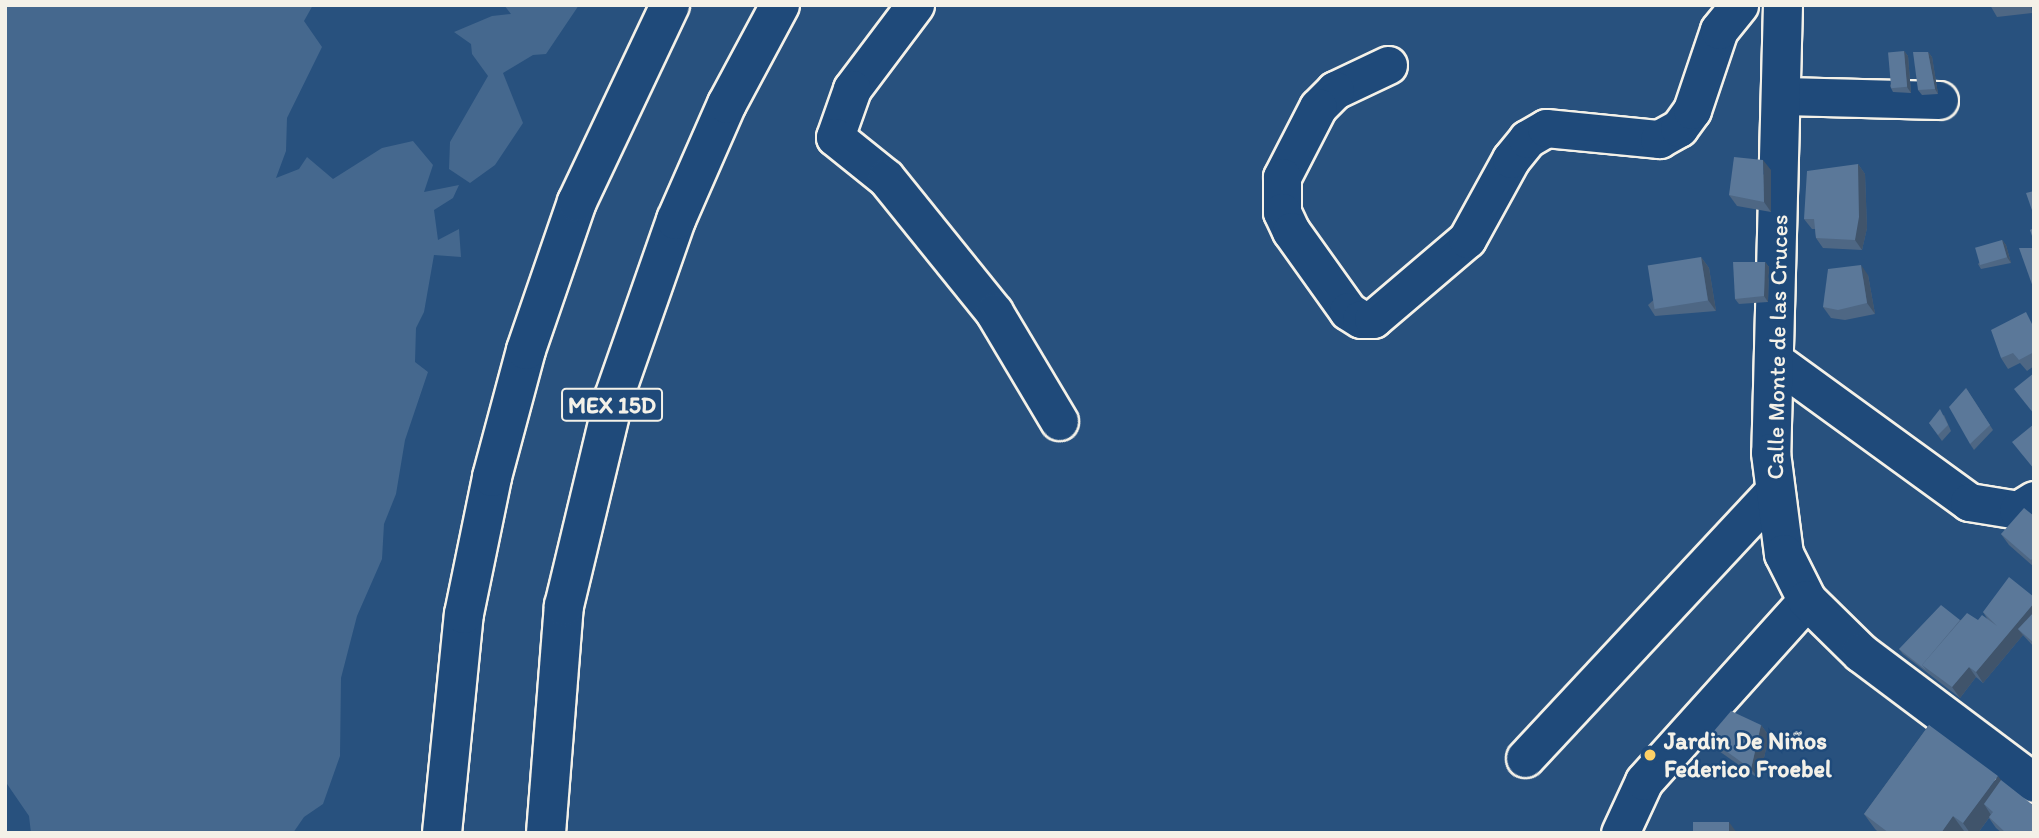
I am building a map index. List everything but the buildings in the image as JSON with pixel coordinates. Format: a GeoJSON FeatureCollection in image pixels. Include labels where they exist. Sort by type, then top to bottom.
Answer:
{"type":"FeatureCollection","features":[{"type":"Feature","properties":{"kind":"main road"},"geometry":{"type":"LineString","coordinates":[[442,833],[464,614],[492,477],[526,350],[577,202],[670,5]]}},
{"type":"Feature","properties":{"kind":"main road","name":"MEX 15D"},"geometry":{"type":"LineString","coordinates":[[546,833],[564,606],[614,397],[676,220],[727,104],[780,5]]}},
{"type":"Feature","properties":{"kind":"main road","name":"Calle Monte de las Cruces"},"geometry":{"type":"LineString","coordinates":[[1783,5],[1784,96],[1775,361],[1774,491],[1784,554],[1807,600],[1861,653],[2034,783]]}},
{"type":"Feature","properties":{"kind":"street"},"geometry":{"type":"LineString","coordinates":[[915,5],[852,89],[835,137],[886,178],[994,312],[1059,421]]}},
{"type":"Feature","properties":{"kind":"street"},"geometry":{"type":"LineString","coordinates":[[1388,65],[1335,90],[1318,107],[1282,177],[1282,212],[1291,231],[1348,310],[1361,319],[1373,319],[1467,239],[1511,159],[1527,139],[1546,128],[1659,139],[1679,128],[1692,110],[1719,30],[1739,5]]}},
{"type":"Feature","properties":{"kind":"street"},"geometry":{"type":"LineString","coordinates":[[1784,96],[1939,100]]}},
{"type":"Feature","properties":{"kind":"street"},"geometry":{"type":"LineString","coordinates":[[1775,361],[1969,502],[2018,510],[2034,500]]}},
{"type":"Feature","properties":{"kind":"street"},"geometry":{"type":"LineString","coordinates":[[1525,758],[1774,491]]}},
{"type":"Feature","properties":{"kind":"street"},"geometry":{"type":"LineString","coordinates":[[1620,833],[1644,781],[1807,600]]}},
{"type":"Feature","properties":{"kind":"shaded area"},"geometry":{"type":"Polygon","coordinates":[[[5,5],[313,5],[304,21],[322,47],[287,118],[286,151],[276,178],[299,169],[307,157],[333,179],[382,148],[413,141],[433,165],[424,192],[459,185],[453,198],[434,210],[438,240],[459,229],[461,257],[434,255],[424,312],[416,328],[415,362],[428,372],[405,440],[396,494],[384,524],[382,559],[357,616],[341,678],[340,756],[323,804],[304,817],[293,833],[31,833],[29,816],[5,781],[5,5]]]}},
{"type":"Feature","properties":{"kind":"shaded area"},"geometry":{"type":"Polygon","coordinates":[[[504,5],[579,5],[546,54],[533,55],[503,73],[523,123],[495,165],[470,183],[449,169],[450,142],[488,76],[472,54],[471,44],[454,32],[492,16],[511,14],[504,5]]]}},
{"type":"Feature","properties":{"kind":"place","name":"Jardin De Niños Federico Froebel"},"geometry":{"type":"Point","coordinates":[1650,755]}}]}
